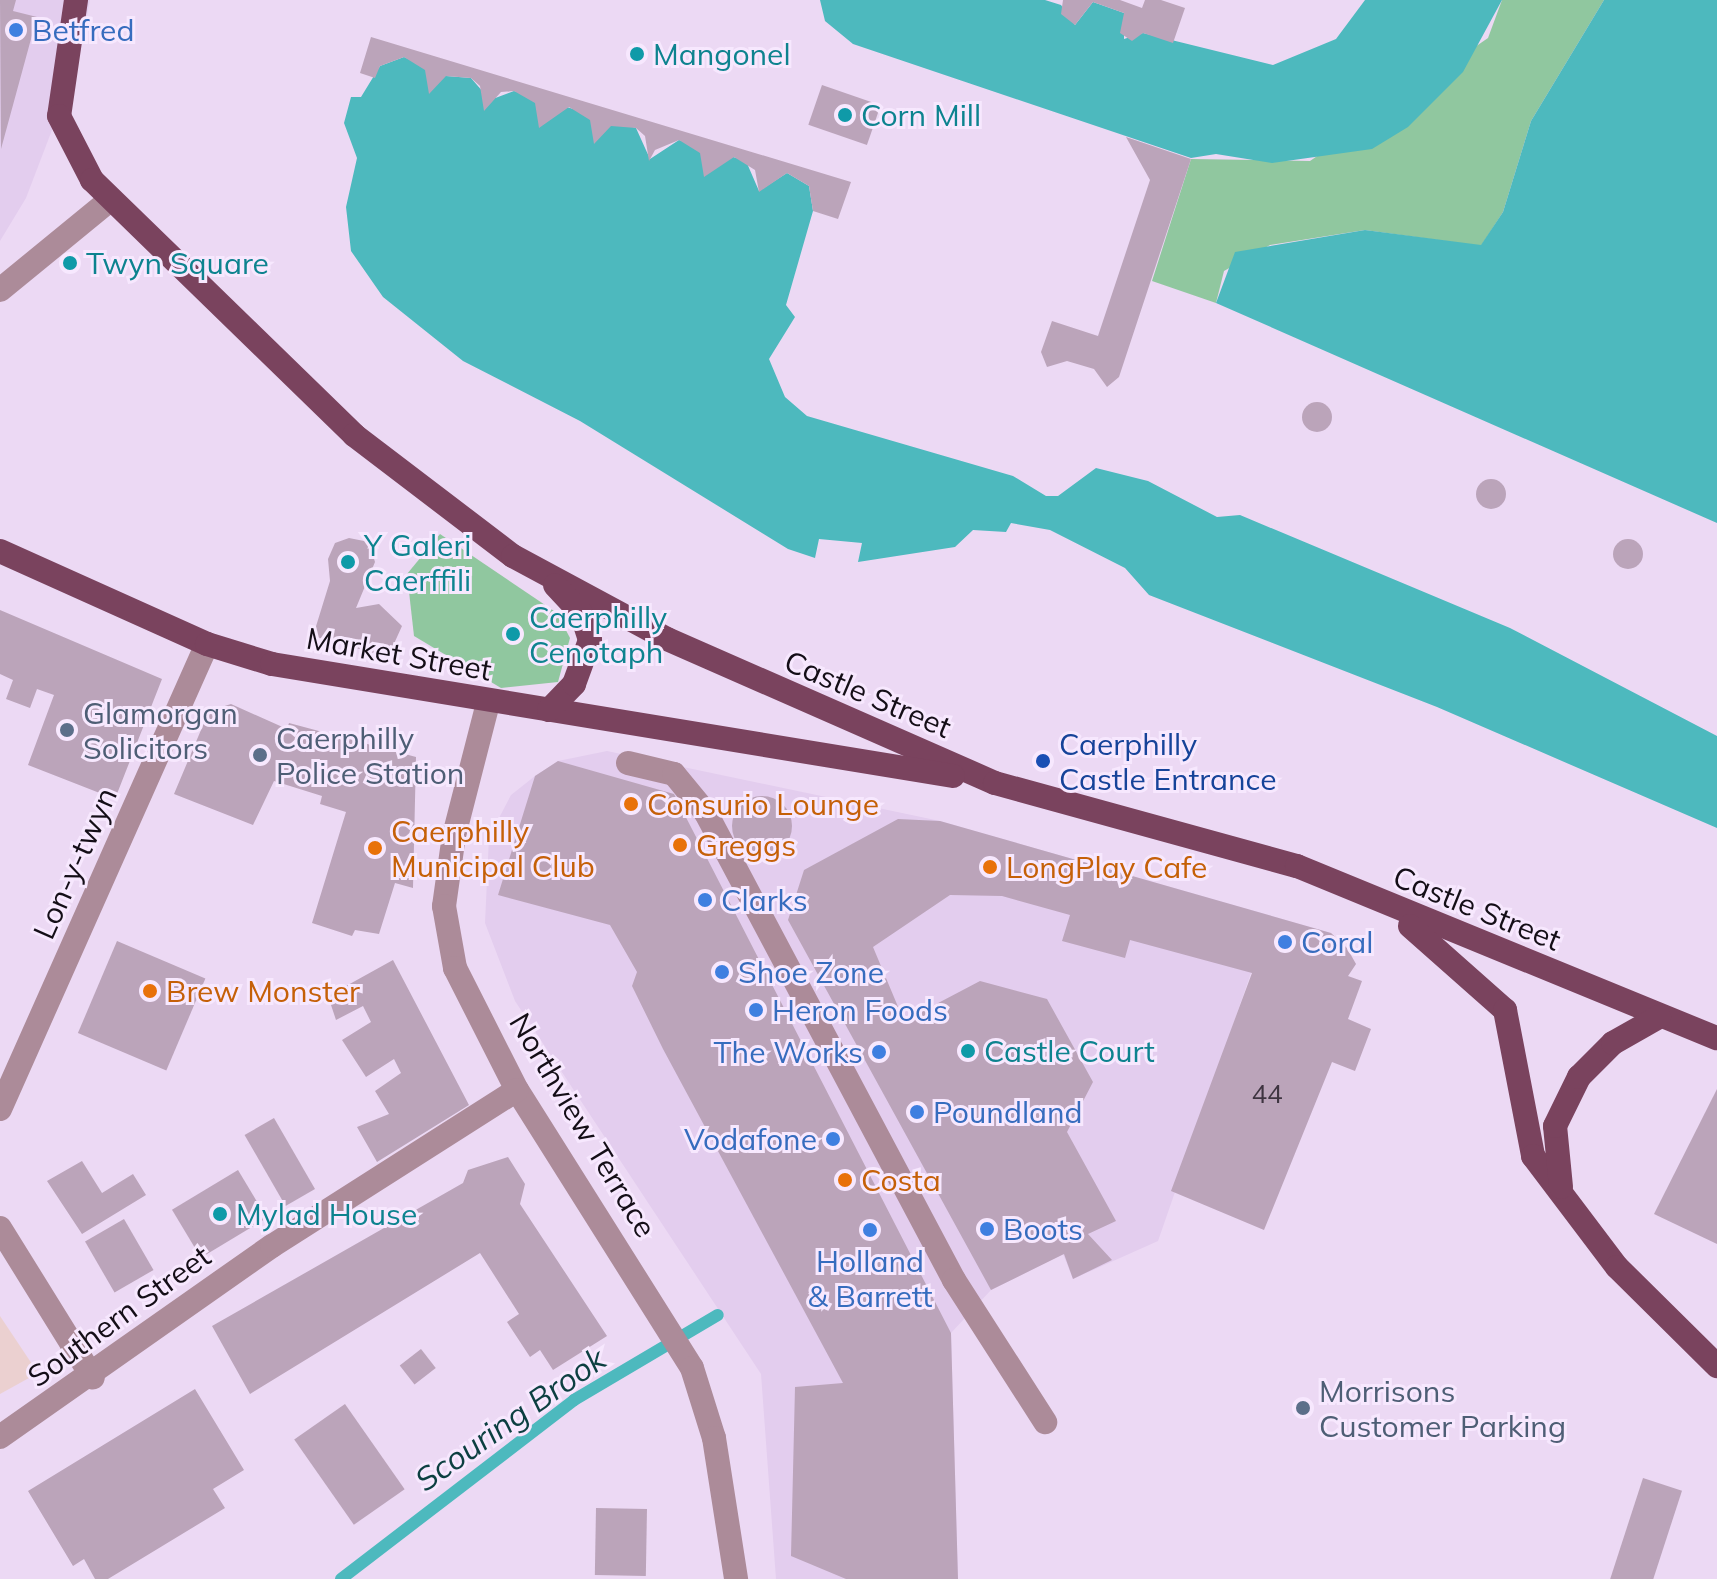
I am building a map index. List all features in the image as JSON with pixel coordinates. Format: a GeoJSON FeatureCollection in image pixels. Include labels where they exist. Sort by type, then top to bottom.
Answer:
{"type":"FeatureCollection","features":[{"type":"Feature","properties":{"kind":"main road","name":"Castle Street"},"geometry":{"type":"LineString","coordinates":[[76,0],[59,116],[77,160],[110,200],[394,470],[546,575],[809,705],[995,783],[1192,832],[1297,866],[1385,906],[1717,1038]]}},
{"type":"Feature","properties":{"kind":"main road","name":"Market Street"},"geometry":{"type":"LineString","coordinates":[[0,551],[207,644],[344,680],[549,710],[995,783]]}},
{"type":"Feature","properties":{"kind":"main road"},"geometry":{"type":"LineString","coordinates":[[546,575],[581,613],[590,640],[574,684],[549,710]]}},
{"type":"Feature","properties":{"kind":"main road"},"geometry":{"type":"LineString","coordinates":[[1385,906],[1463,966],[1505,1010],[1517,1043],[1526,1135],[1563,1197],[1617,1267],[1717,1366]]}},
{"type":"Feature","properties":{"kind":"main road"},"geometry":{"type":"LineString","coordinates":[[1563,1197],[1553,1154],[1565,1102],[1592,1060],[1659,1017]]}},
{"type":"Feature","properties":{"kind":"street"},"geometry":{"type":"LineString","coordinates":[[0,290],[110,200]]}},
{"type":"Feature","properties":{"kind":"street","name":"Lon-y-twyn"},"geometry":{"type":"LineString","coordinates":[[0,1109],[207,644]]}},
{"type":"Feature","properties":{"kind":"street","name":"Northview Terrace"},"geometry":{"type":"LineString","coordinates":[[488,703],[472,764],[444,906],[455,968],[517,1090],[666,1317],[692,1368],[714,1438],[736,1579]]}},
{"type":"Feature","properties":{"kind":"street"},"geometry":{"type":"LineString","coordinates":[[628,763],[674,774],[706,813],[954,1280],[1045,1422]]}},
{"type":"Feature","properties":{"kind":"street","name":"Southern Street"},"geometry":{"type":"LineString","coordinates":[[0,1437],[93,1378],[179,1309],[517,1090]]}},
{"type":"Feature","properties":{"kind":"street"},"geometry":{"type":"LineString","coordinates":[[0,1228],[93,1378]]}},
{"type":"Feature","properties":{"kind":"shaded area"},"geometry":{"type":"Polygon","coordinates":[[[0,0],[90,0],[78,62],[26,198],[0,241],[0,0]]]}},
{"type":"Feature","properties":{"kind":"shaded area"},"geometry":{"type":"Polygon","coordinates":[[[820,0],[1045,0],[1061,5],[1075,25],[1093,2],[1124,13],[1124,39],[1143,33],[1273,65],[1336,39],[1365,0],[1502,0],[1463,72],[1408,127],[1372,149],[1272,163],[1216,154],[1191,158],[853,44],[825,21],[820,0]]]}},
{"type":"Feature","properties":{"kind":"shaded area"},"geometry":{"type":"Polygon","coordinates":[[[1502,0],[1604,0],[1531,121],[1503,212],[1481,246],[1365,230],[1270,245],[1224,271],[1216,303],[1152,281],[1191,159],[1310,161],[1488,38],[1502,0]]]}},
{"type":"Feature","properties":{"kind":"shaded area"},"geometry":{"type":"Polygon","coordinates":[[[1604,0],[1717,0],[1717,523],[1216,303],[1235,252],[1365,230],[1481,245],[1503,212],[1531,121],[1604,0]]]}},
{"type":"Feature","properties":{"kind":"shaded area"},"geometry":{"type":"Polygon","coordinates":[[[404,57],[446,76],[471,78],[490,100],[514,91],[636,128],[650,159],[679,140],[746,161],[759,191],[787,173],[809,186],[813,211],[786,305],[795,317],[769,359],[785,397],[807,416],[1013,476],[1046,496],[1058,496],[1096,468],[1148,481],[1217,517],[1240,515],[1510,628],[1717,736],[1717,828],[1437,707],[1149,595],[1125,568],[1050,530],[1011,523],[1006,532],[973,530],[955,547],[858,562],[862,543],[819,539],[815,558],[788,549],[580,421],[463,361],[383,297],[351,251],[346,207],[357,158],[344,123],[351,97],[361,97],[380,66],[404,57]]]}},
{"type":"Feature","properties":{"kind":"shaded area"},"geometry":{"type":"Polygon","coordinates":[[[440,534],[557,613],[570,638],[558,682],[501,688],[414,636],[407,574],[440,534]]]}},
{"type":"Feature","properties":{"kind":"shaded area"},"geometry":{"type":"Polygon","coordinates":[[[607,751],[940,821],[1331,933],[1356,964],[1348,976],[1251,973],[1158,1241],[1073,1279],[1063,1254],[991,1290],[951,1333],[958,1579],[776,1579],[761,1374],[515,1001],[485,923],[489,837],[511,795],[535,776],[558,761],[607,751]]]}},
{"type":"Feature","properties":{"kind":"shaded area"},"geometry":{"type":"Polygon","coordinates":[[[0,1316],[38,1373],[0,1394],[0,1316]]]}},
{"type":"Feature","properties":{"kind":"building"},"geometry":{"type":"Polygon","coordinates":[[[0,0],[16,0],[13,11],[37,17],[1,149],[0,0]]]}},
{"type":"Feature","properties":{"kind":"building"},"geometry":{"type":"Polygon","coordinates":[[[1063,0],[1120,0],[1142,8],[1145,0],[1161,0],[1185,8],[1173,43],[1143,33],[1132,41],[1120,33],[1124,13],[1093,2],[1075,25],[1061,14],[1063,0]]]}},
{"type":"Feature","properties":{"kind":"building"},"geometry":{"type":"Polygon","coordinates":[[[371,37],[851,182],[838,219],[813,211],[809,186],[787,173],[759,192],[755,170],[734,157],[704,177],[700,153],[679,140],[655,150],[649,161],[645,136],[636,128],[611,126],[594,144],[590,120],[569,107],[539,128],[535,103],[514,91],[501,92],[484,111],[480,86],[471,78],[446,76],[429,94],[425,70],[404,57],[380,66],[375,78],[360,73],[371,37]]]}},
{"type":"Feature","properties":{"kind":"building","name":"Corn Mill"},"geometry":{"type":"Polygon","coordinates":[[[822,85],[881,105],[867,145],[808,125],[822,85]]]}},
{"type":"Feature","properties":{"kind":"building"},"geometry":{"type":"Polygon","coordinates":[[[1126,137],[1191,159],[1119,377],[1107,387],[1094,369],[1067,361],[1047,367],[1041,352],[1052,321],[1098,336],[1150,180],[1126,137]]]}},
{"type":"Feature","properties":{"kind":"building"},"geometry":{"type":"Polygon","coordinates":[[[1317,402],[1328,406],[1332,417],[1328,428],[1317,432],[1306,428],[1302,417],[1306,406],[1317,402]]]}},
{"type":"Feature","properties":{"kind":"building"},"geometry":{"type":"Polygon","coordinates":[[[1491,479],[1502,483],[1506,494],[1502,505],[1491,509],[1480,505],[1476,494],[1480,483],[1491,479]]]}},
{"type":"Feature","properties":{"kind":"building"},"geometry":{"type":"Polygon","coordinates":[[[349,538],[369,542],[375,562],[356,608],[379,604],[402,626],[388,657],[313,636],[330,581],[328,559],[335,543],[349,538]]]}},
{"type":"Feature","properties":{"kind":"building"},"geometry":{"type":"Polygon","coordinates":[[[1628,539],[1639,543],[1643,554],[1639,565],[1628,569],[1617,565],[1613,554],[1617,543],[1628,539]]]}},
{"type":"Feature","properties":{"kind":"building"},"geometry":{"type":"Polygon","coordinates":[[[0,610],[162,679],[115,799],[28,765],[54,695],[37,689],[30,708],[6,699],[13,680],[0,674],[0,610]]]}},
{"type":"Feature","properties":{"kind":"building","name":"Caerphilly Municipal Club"},"geometry":{"type":"Polygon","coordinates":[[[231,704],[287,729],[289,723],[416,757],[413,888],[395,883],[379,934],[355,930],[352,936],[312,923],[346,812],[320,804],[322,796],[274,781],[253,825],[174,794],[209,711],[231,704]]]}},
{"type":"Feature","properties":{"kind":"building"},"geometry":{"type":"Polygon","coordinates":[[[558,761],[674,794],[951,1333],[958,1579],[846,1579],[791,1556],[795,1387],[843,1383],[663,1049],[632,986],[637,972],[610,925],[498,895],[535,776],[558,761]]]}},
{"type":"Feature","properties":{"kind":"building"},"geometry":{"type":"Polygon","coordinates":[[[762,796],[784,804],[792,826],[784,848],[762,856],[740,848],[732,826],[740,804],[762,796]]]}},
{"type":"Feature","properties":{"kind":"building","name":"Castle Court"},"geometry":{"type":"Polygon","coordinates":[[[898,819],[940,821],[1331,933],[1347,948],[1356,964],[1348,976],[1362,981],[1348,1019],[1371,1029],[1355,1071],[1332,1062],[1264,1230],[1171,1191],[1252,973],[1130,940],[1125,958],[1062,941],[1070,915],[1002,896],[950,895],[873,947],[904,1021],[980,981],[1047,999],[1093,1082],[1067,1132],[1116,1221],[1088,1234],[1112,1260],[1073,1279],[1064,1254],[991,1290],[788,920],[804,870],[898,819]]]}},
{"type":"Feature","properties":{"kind":"building"},"geometry":{"type":"Polygon","coordinates":[[[117,941],[205,979],[166,1071],[78,1033],[117,941]]]}},
{"type":"Feature","properties":{"kind":"building"},"geometry":{"type":"Polygon","coordinates":[[[393,960],[469,1105],[377,1162],[357,1127],[389,1114],[375,1091],[401,1073],[394,1059],[366,1077],[342,1040],[371,1022],[363,1006],[336,1020],[328,996],[393,960]]]}},
{"type":"Feature","properties":{"kind":"building"},"geometry":{"type":"Polygon","coordinates":[[[1717,1089],[1717,1244],[1654,1214],[1717,1089]]]}},
{"type":"Feature","properties":{"kind":"building"},"geometry":{"type":"Polygon","coordinates":[[[274,1118],[315,1189],[286,1206],[245,1135],[274,1118]]]}},
{"type":"Feature","properties":{"kind":"building"},"geometry":{"type":"Polygon","coordinates":[[[508,1157],[525,1184],[520,1204],[607,1336],[553,1370],[540,1350],[530,1357],[507,1322],[519,1314],[480,1253],[250,1394],[212,1326],[463,1183],[468,1170],[508,1157]]]}},
{"type":"Feature","properties":{"kind":"building"},"geometry":{"type":"Polygon","coordinates":[[[82,1161],[102,1193],[133,1174],[146,1195],[82,1234],[47,1181],[82,1161]]]}},
{"type":"Feature","properties":{"kind":"building","name":"Mylad House"},"geometry":{"type":"Polygon","coordinates":[[[238,1170],[267,1218],[201,1258],[172,1210],[238,1170]]]}},
{"type":"Feature","properties":{"kind":"building"},"geometry":{"type":"Polygon","coordinates":[[[124,1219],[154,1270],[115,1293],[85,1242],[124,1219]]]}},
{"type":"Feature","properties":{"kind":"building"},"geometry":{"type":"Polygon","coordinates":[[[421,1349],[436,1368],[414,1385],[400,1366],[421,1349]]]}},
{"type":"Feature","properties":{"kind":"building"},"geometry":{"type":"Polygon","coordinates":[[[195,1389],[244,1470],[213,1489],[225,1508],[108,1579],[95,1579],[84,1559],[73,1566],[28,1491],[195,1389]]]}},
{"type":"Feature","properties":{"kind":"building"},"geometry":{"type":"Polygon","coordinates":[[[345,1404],[405,1489],[354,1525],[294,1440],[345,1404]]]}},
{"type":"Feature","properties":{"kind":"building"},"geometry":{"type":"Polygon","coordinates":[[[1643,1478],[1682,1491],[1653,1579],[1610,1579],[1643,1478]]]}},
{"type":"Feature","properties":{"kind":"building"},"geometry":{"type":"Polygon","coordinates":[[[596,1508],[647,1509],[646,1576],[595,1575],[596,1508]]]}},
{"type":"Feature","properties":{"kind":"waterway","name":"Scouring Brook"},"geometry":{"type":"LineString","coordinates":[[341,1579],[574,1400],[718,1315]]}},
{"type":"Feature","properties":{"kind":"place","name":"Betfred"},"geometry":{"type":"Point","coordinates":[16,30]}},
{"type":"Feature","properties":{"kind":"place","name":"Mangonel"},"geometry":{"type":"Point","coordinates":[637,54]}},
{"type":"Feature","properties":{"kind":"place","name":"Corn Mill"},"geometry":{"type":"Point","coordinates":[845,115]}},
{"type":"Feature","properties":{"kind":"place","name":"Twyn Square"},"geometry":{"type":"Point","coordinates":[70,263]}},
{"type":"Feature","properties":{"kind":"place","name":"Y Galeri Caerffili"},"geometry":{"type":"Point","coordinates":[348,562]}},
{"type":"Feature","properties":{"kind":"place","name":"Caerphilly Cenotaph"},"geometry":{"type":"Point","coordinates":[513,634]}},
{"type":"Feature","properties":{"kind":"place","name":"Glamorgan Solicitors"},"geometry":{"type":"Point","coordinates":[67,730]}},
{"type":"Feature","properties":{"kind":"place","name":"Caerphilly Police Station"},"geometry":{"type":"Point","coordinates":[260,755]}},
{"type":"Feature","properties":{"kind":"place","name":"Caerphilly Castle Entrance"},"geometry":{"type":"Point","coordinates":[1043,761]}},
{"type":"Feature","properties":{"kind":"place","name":"Consurio Lounge"},"geometry":{"type":"Point","coordinates":[631,804]}},
{"type":"Feature","properties":{"kind":"place","name":"Greggs"},"geometry":{"type":"Point","coordinates":[680,845]}},
{"type":"Feature","properties":{"kind":"place","name":"Caerphilly Municipal Club"},"geometry":{"type":"Point","coordinates":[375,848]}},
{"type":"Feature","properties":{"kind":"place","name":"LongPlay Cafe"},"geometry":{"type":"Point","coordinates":[990,867]}},
{"type":"Feature","properties":{"kind":"place","name":"Clarks"},"geometry":{"type":"Point","coordinates":[705,900]}},
{"type":"Feature","properties":{"kind":"place","name":"Coral"},"geometry":{"type":"Point","coordinates":[1285,942]}},
{"type":"Feature","properties":{"kind":"place","name":"Shoe Zone"},"geometry":{"type":"Point","coordinates":[722,972]}},
{"type":"Feature","properties":{"kind":"place","name":"Brew Monster"},"geometry":{"type":"Point","coordinates":[150,991]}},
{"type":"Feature","properties":{"kind":"place","name":"Heron Foods"},"geometry":{"type":"Point","coordinates":[756,1010]}},
{"type":"Feature","properties":{"kind":"place","name":"Castle Court"},"geometry":{"type":"Point","coordinates":[968,1051]}},
{"type":"Feature","properties":{"kind":"place","name":"The Works"},"geometry":{"type":"Point","coordinates":[879,1052]}},
{"type":"Feature","properties":{"kind":"place","name":"Poundland"},"geometry":{"type":"Point","coordinates":[917,1112]}},
{"type":"Feature","properties":{"kind":"place","name":"Vodafone"},"geometry":{"type":"Point","coordinates":[833,1139]}},
{"type":"Feature","properties":{"kind":"place","name":"Costa"},"geometry":{"type":"Point","coordinates":[845,1180]}},
{"type":"Feature","properties":{"kind":"place","name":"Mylad House"},"geometry":{"type":"Point","coordinates":[220,1214]}},
{"type":"Feature","properties":{"kind":"place","name":"Boots"},"geometry":{"type":"Point","coordinates":[987,1229]}},
{"type":"Feature","properties":{"kind":"place","name":"Holland & Barrett"},"geometry":{"type":"Point","coordinates":[870,1230]}},
{"type":"Feature","properties":{"kind":"place","name":"Morrisons Customer Parking"},"geometry":{"type":"Point","coordinates":[1303,1408]}}]}
